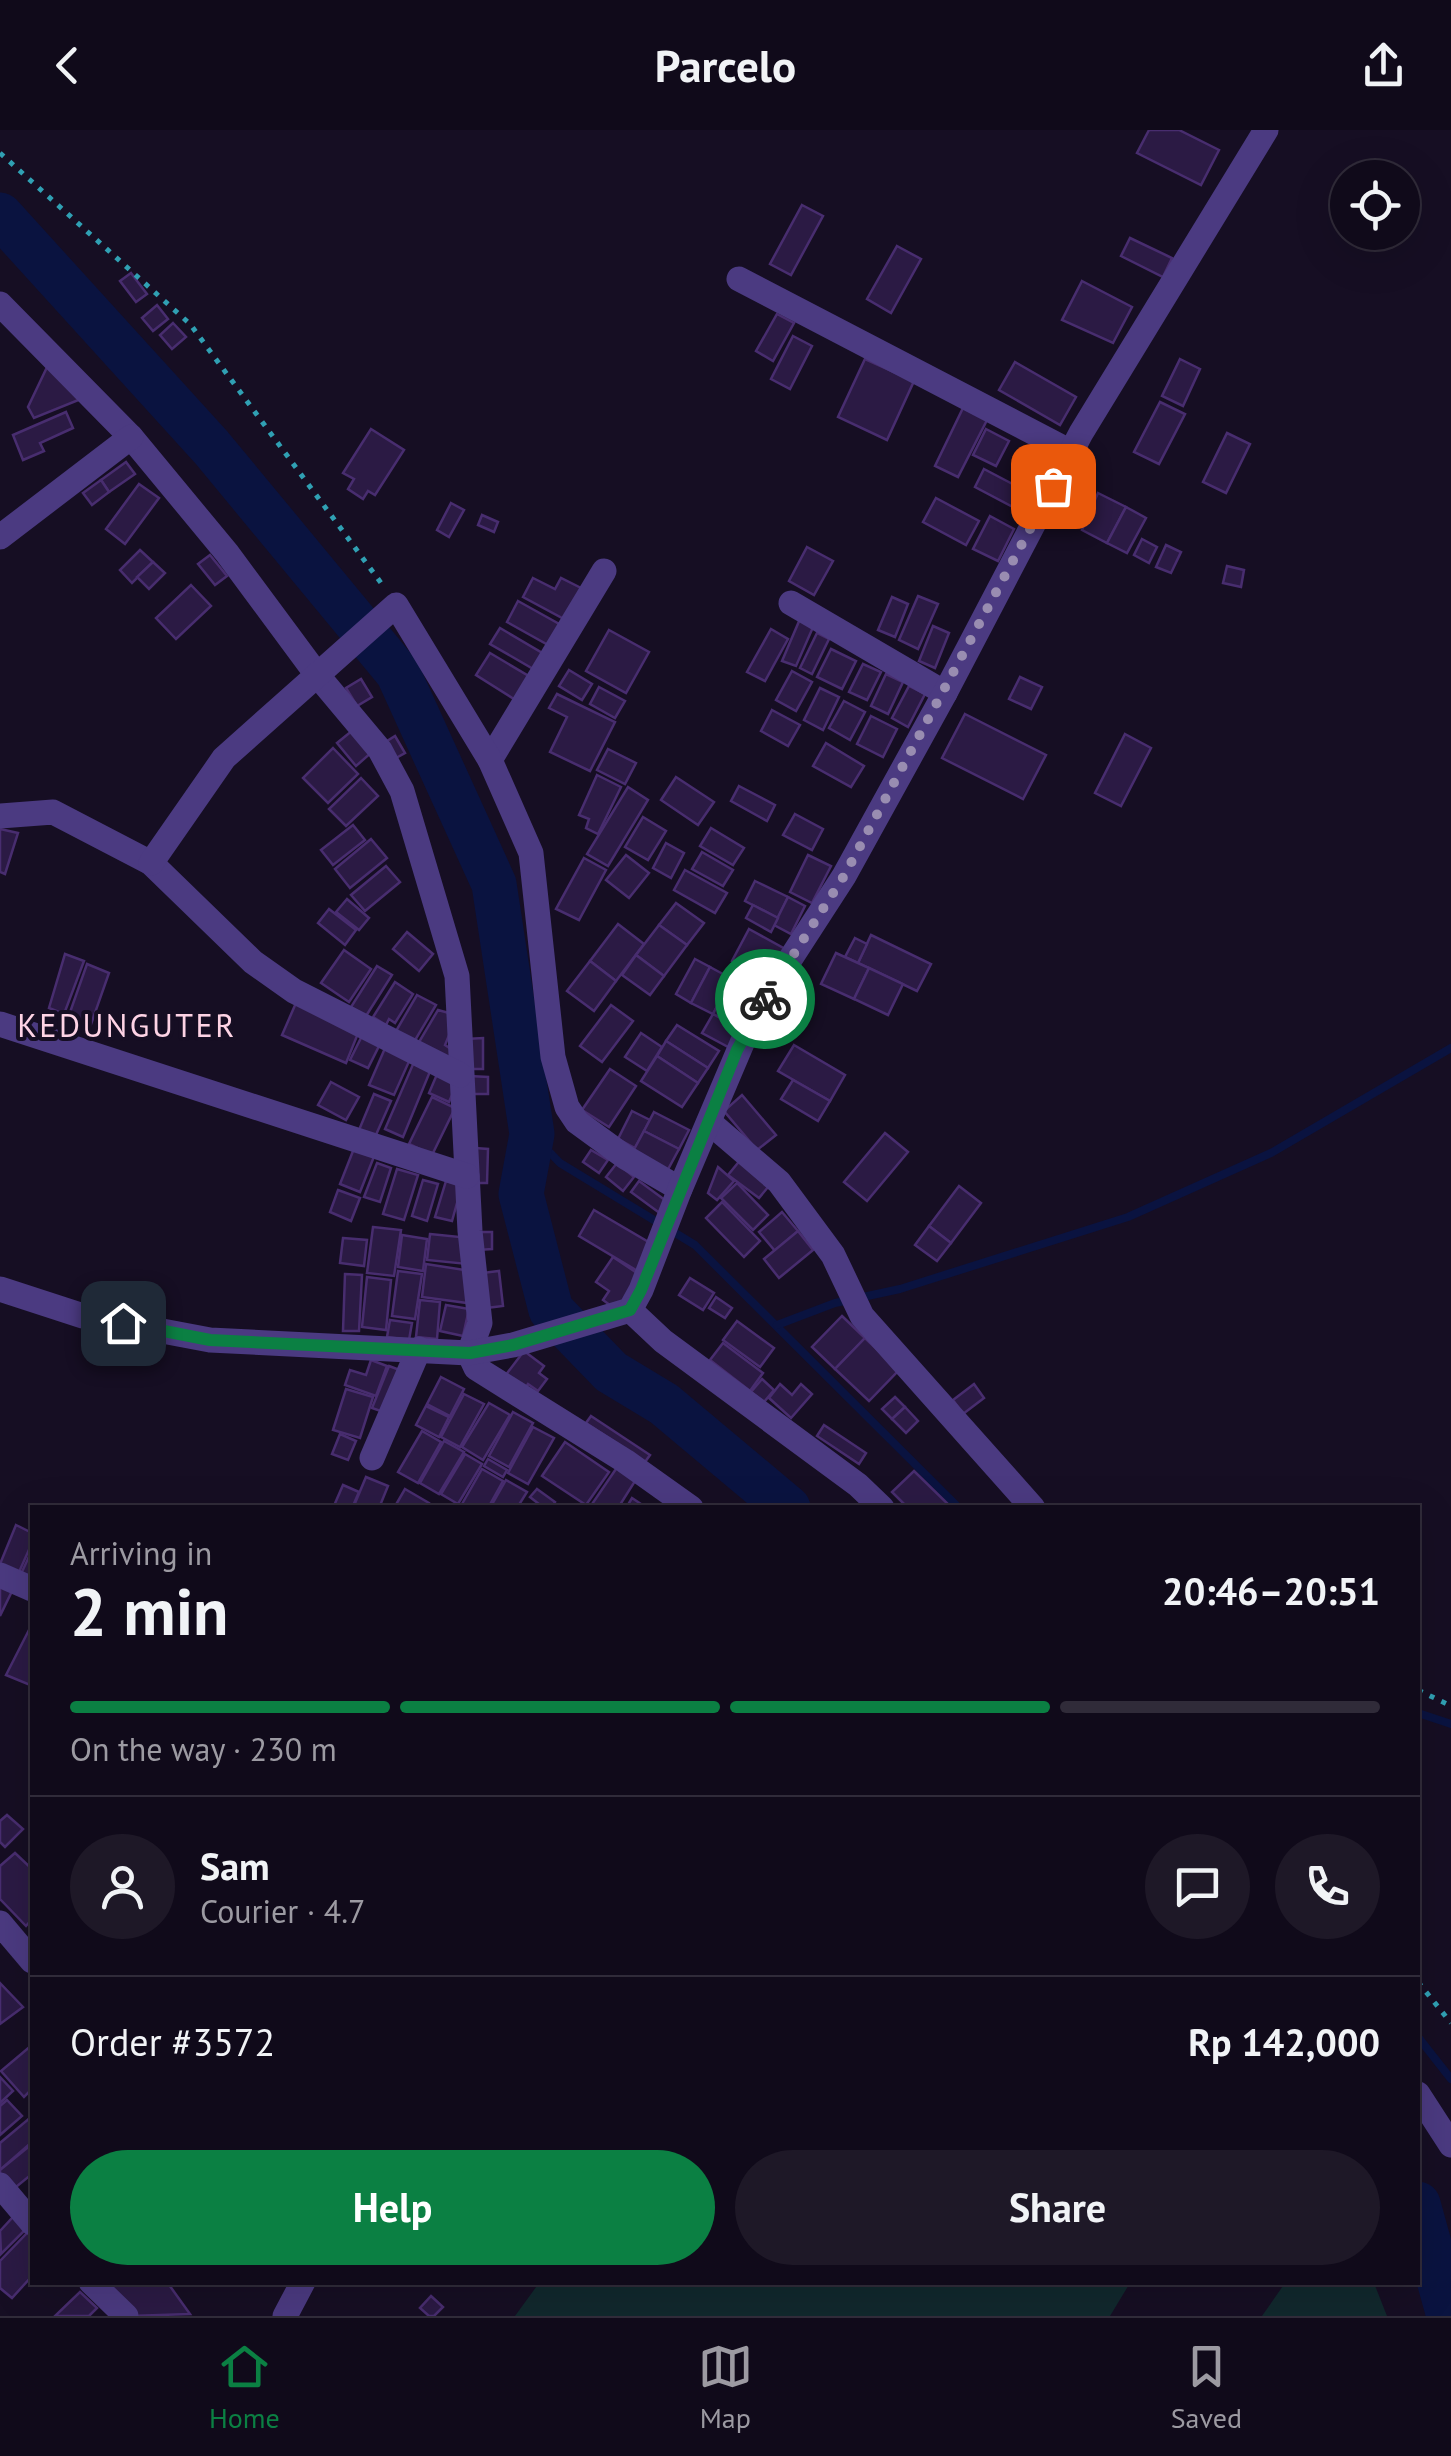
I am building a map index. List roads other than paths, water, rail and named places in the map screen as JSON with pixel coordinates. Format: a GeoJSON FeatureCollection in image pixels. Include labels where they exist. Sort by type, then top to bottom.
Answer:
{"type":"FeatureCollection","features":[{"type":"Feature","properties":{"kind":"street"},"geometry":{"type":"LineString","coordinates":[[0,1288],[83,1316],[210,1340],[470,1353],[513,1345],[626,1305],[677,1200],[754,1015],[844,876],[1071,452],[1266,130]]}},
{"type":"Feature","properties":{"kind":"street"},"geometry":{"type":"LineString","coordinates":[[1249,162],[1282,130]]}},
{"type":"Feature","properties":{"kind":"street"},"geometry":{"type":"LineString","coordinates":[[738,279],[1071,452]]}},
{"type":"Feature","properties":{"kind":"street"},"geometry":{"type":"LineString","coordinates":[[0,304],[131,437],[322,671],[380,750],[402,791],[457,976],[466,1176],[480,1323],[470,1353],[476,1368],[686,1505]]}},
{"type":"Feature","properties":{"kind":"street"},"geometry":{"type":"LineString","coordinates":[[0,537],[131,437]]}},
{"type":"Feature","properties":{"kind":"street"},"geometry":{"type":"LineString","coordinates":[[490,760],[604,572]]}},
{"type":"Feature","properties":{"kind":"street"},"geometry":{"type":"LineString","coordinates":[[791,603],[945,692]]}},
{"type":"Feature","properties":{"kind":"street"},"geometry":{"type":"LineString","coordinates":[[151,862],[224,758],[393,609],[490,760],[530,853],[553,1057],[567,1107],[577,1122],[677,1200]]}},
{"type":"Feature","properties":{"kind":"street"},"geometry":{"type":"LineString","coordinates":[[0,816],[52,812],[151,862],[253,962],[294,991],[460,1075]]}},
{"type":"Feature","properties":{"kind":"street"},"geometry":{"type":"LineString","coordinates":[[0,1024],[466,1176]]}},
{"type":"Feature","properties":{"kind":"street"},"geometry":{"type":"LineString","coordinates":[[710,1122],[779,1182],[832,1256],[862,1316],[1030,1505]]}},
{"type":"Feature","properties":{"kind":"street"},"geometry":{"type":"LineString","coordinates":[[626,1305],[663,1341],[879,1505]]}},
{"type":"Feature","properties":{"kind":"street"},"geometry":{"type":"LineString","coordinates":[[372,1458],[419,1349]]}},
{"type":"Feature","properties":{"kind":"street"},"geometry":{"type":"LineString","coordinates":[[0,1575],[30,1588]]}},
{"type":"Feature","properties":{"kind":"street"},"geometry":{"type":"LineString","coordinates":[[0,1924],[30,1959]]}},
{"type":"Feature","properties":{"kind":"street"},"geometry":{"type":"LineString","coordinates":[[1420,2097],[1451,2145]]}},
{"type":"Feature","properties":{"kind":"street"},"geometry":{"type":"LineString","coordinates":[[0,2185],[30,2221]]}},
{"type":"Feature","properties":{"kind":"street"},"geometry":{"type":"LineString","coordinates":[[95,2285],[126,2316]]}},
{"type":"Feature","properties":{"kind":"street"},"geometry":{"type":"LineString","coordinates":[[285,2316],[302,2285]]}},
{"type":"Feature","properties":{"kind":"waterway"},"geometry":{"type":"LineString","coordinates":[[0,215],[211,447],[398,673],[494,884],[532,1134],[521,1194],[551,1310],[611,1372],[664,1404],[784,1505]]}},
{"type":"Feature","properties":{"kind":"waterway"},"geometry":{"type":"LineString","coordinates":[[777,1325],[835,1303],[900,1289],[1128,1217],[1271,1153],[1451,1048]]}},
{"type":"Feature","properties":{"kind":"waterway"},"geometry":{"type":"LineString","coordinates":[[532,1134],[560,1163],[695,1245],[956,1505]]}},
{"type":"Feature","properties":{"kind":"waterway"},"geometry":{"type":"LineString","coordinates":[[1420,1714],[1451,1724]]}},
{"type":"Feature","properties":{"kind":"waterway"},"geometry":{"type":"LineString","coordinates":[[1420,2040],[1451,2079]]}},
{"type":"Feature","properties":{"kind":"waterway"},"geometry":{"type":"LineString","coordinates":[[1420,2211],[1449,2316]]}},
{"type":"Feature","properties":{"kind":"district","name":"KEDUNGUTER"},"geometry":{"type":"Point","coordinates":[127,1026]}}]}
